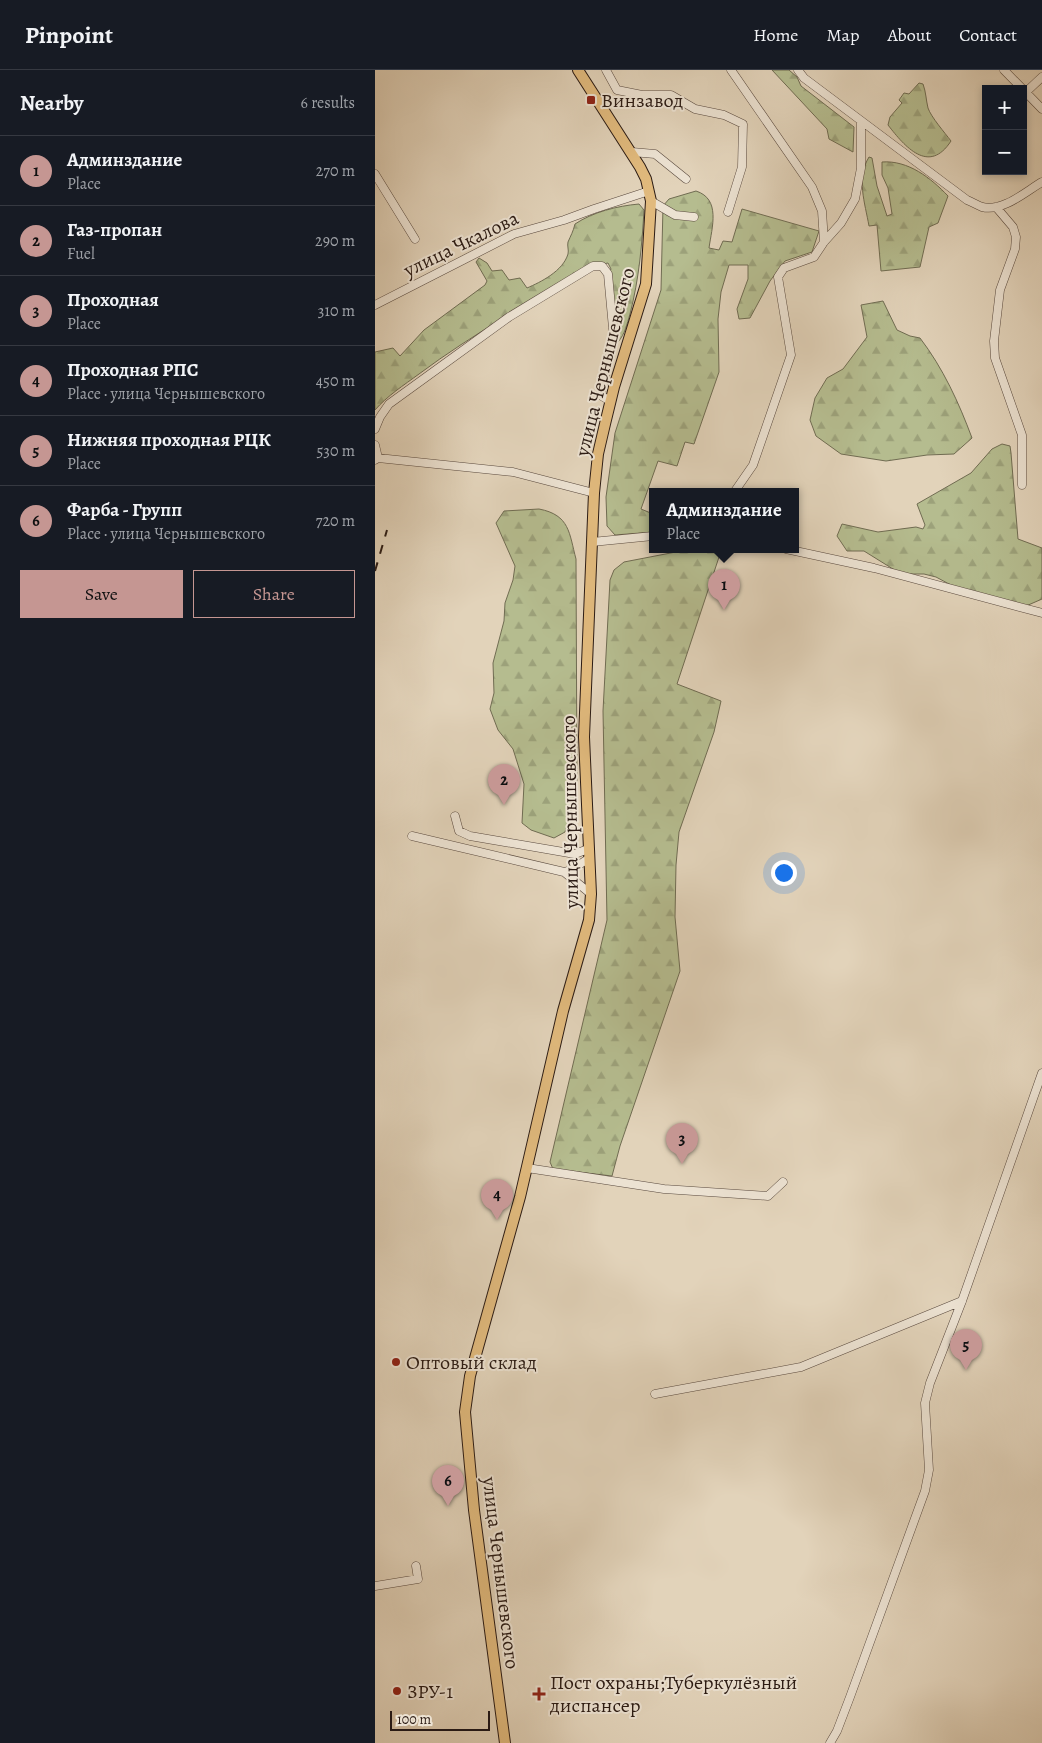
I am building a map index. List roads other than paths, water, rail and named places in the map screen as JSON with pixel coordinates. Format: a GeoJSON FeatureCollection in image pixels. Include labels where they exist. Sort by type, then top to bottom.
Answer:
{"type":"FeatureCollection","features":[{"type":"Feature","properties":{"kind":"main road","name":"улица Чернышевского"},"geometry":{"type":"LineString","coordinates":[[505,1743],[475,1519],[465,1412],[471,1376],[527,1168],[563,1011],[589,920],[591,894],[585,785],[584,712],[594,493],[598,454],[611,401],[646,284],[650,196],[640,167],[632,152],[579,70]]}},
{"type":"Feature","properties":{"kind":"street"},"geometry":{"type":"LineString","coordinates":[[606,70],[617,90],[641,95],[671,95],[695,109],[724,115],[743,124],[742,167],[728,212]]}},
{"type":"Feature","properties":{"kind":"street"},"geometry":{"type":"LineString","coordinates":[[731,70],[812,187],[822,212],[824,242]]}},
{"type":"Feature","properties":{"kind":"street"},"geometry":{"type":"LineString","coordinates":[[799,70],[804,78],[967,200],[982,207],[996,207],[1014,200],[1042,182]]}},
{"type":"Feature","properties":{"kind":"street"},"geometry":{"type":"LineString","coordinates":[[1004,70],[1019,85]]}},
{"type":"Feature","properties":{"kind":"street"},"geometry":{"type":"LineString","coordinates":[[1027,91],[1042,77]]}},
{"type":"Feature","properties":{"kind":"street"},"geometry":{"type":"LineString","coordinates":[[1027,93],[1042,109]]}},
{"type":"Feature","properties":{"kind":"street"},"geometry":{"type":"LineString","coordinates":[[737,488],[753,465],[791,355],[778,277],[784,268],[814,257],[841,223],[855,199],[861,168],[861,120]]}},
{"type":"Feature","properties":{"kind":"street"},"geometry":{"type":"LineString","coordinates":[[632,152],[655,154],[686,179]]}},
{"type":"Feature","properties":{"kind":"street"},"geometry":{"type":"LineString","coordinates":[[375,174],[415,239]]}},
{"type":"Feature","properties":{"kind":"street"},"geometry":{"type":"LineString","coordinates":[[650,196],[675,215],[694,217]]}},
{"type":"Feature","properties":{"kind":"street","name":"улица Чкалова"},"geometry":{"type":"LineString","coordinates":[[375,305],[514,234],[564,220],[594,208],[650,196]]}},
{"type":"Feature","properties":{"kind":"street"},"geometry":{"type":"LineString","coordinates":[[996,207],[1013,227],[1016,237],[1015,249],[1000,290],[994,342],[995,358],[1022,436],[1022,485]]}},
{"type":"Feature","properties":{"kind":"street"},"geometry":{"type":"LineString","coordinates":[[375,428],[389,404],[509,317],[593,266],[602,266],[607,274],[614,338],[600,395],[611,401]]}},
{"type":"Feature","properties":{"kind":"street"},"geometry":{"type":"LineString","coordinates":[[375,445],[377,459],[513,472],[594,493]]}},
{"type":"Feature","properties":{"kind":"street"},"geometry":{"type":"LineString","coordinates":[[593,542],[649,536]]}},
{"type":"Feature","properties":{"kind":"street"},"geometry":{"type":"LineString","coordinates":[[799,552],[874,568],[1042,613]]}},
{"type":"Feature","properties":{"kind":"street"},"geometry":{"type":"LineString","coordinates":[[455,816],[459,831],[470,836],[575,854],[588,854]]}},
{"type":"Feature","properties":{"kind":"street"},"geometry":{"type":"LineString","coordinates":[[411,836],[564,872],[591,894]]}},
{"type":"Feature","properties":{"kind":"street"},"geometry":{"type":"LineString","coordinates":[[564,872],[571,870],[588,854]]}},
{"type":"Feature","properties":{"kind":"street"},"geometry":{"type":"LineString","coordinates":[[831,1743],[850,1697],[925,1491],[929,1470],[925,1403],[929,1383],[962,1301],[1042,1073]]}},
{"type":"Feature","properties":{"kind":"street"},"geometry":{"type":"LineString","coordinates":[[527,1168],[665,1189],[768,1196],[783,1182]]}},
{"type":"Feature","properties":{"kind":"street"},"geometry":{"type":"LineString","coordinates":[[655,1394],[801,1368],[962,1301]]}},
{"type":"Feature","properties":{"kind":"street"},"geometry":{"type":"LineString","coordinates":[[375,1586],[417,1580],[416,1566]]}},
{"type":"Feature","properties":{"kind":"railway"},"geometry":{"type":"LineString","coordinates":[[375,571],[387,530]]}},
{"type":"Feature","properties":{"kind":"place","name":"Винзавод"},"geometry":{"type":"Point","coordinates":[591,100]}},
{"type":"Feature","properties":{"kind":"place","name":"Админздание"},"geometry":{"type":"Point","coordinates":[724,610]}},
{"type":"Feature","properties":{"kind":"place","name":"Газ-пропан"},"geometry":{"type":"Point","coordinates":[504,805]}},
{"type":"Feature","properties":{"kind":"place","name":"Проходная"},"geometry":{"type":"Point","coordinates":[682,1164]}},
{"type":"Feature","properties":{"kind":"place","name":"Проходная РПС"},"geometry":{"type":"Point","coordinates":[497,1220]}},
{"type":"Feature","properties":{"kind":"place","name":"Оптовый склад"},"geometry":{"type":"Point","coordinates":[396,1362]}},
{"type":"Feature","properties":{"kind":"place","name":"Нижняя проходная РЦК"},"geometry":{"type":"Point","coordinates":[966,1370]}},
{"type":"Feature","properties":{"kind":"place","name":"Фарба - Групп"},"geometry":{"type":"Point","coordinates":[448,1506]}},
{"type":"Feature","properties":{"kind":"place","name":"ЗРУ-1"},"geometry":{"type":"Point","coordinates":[397,1691]}},
{"type":"Feature","properties":{"kind":"place","name":"Пост охраны;Туберкулёзный диспансер"},"geometry":{"type":"Point","coordinates":[539,1694]}}]}
